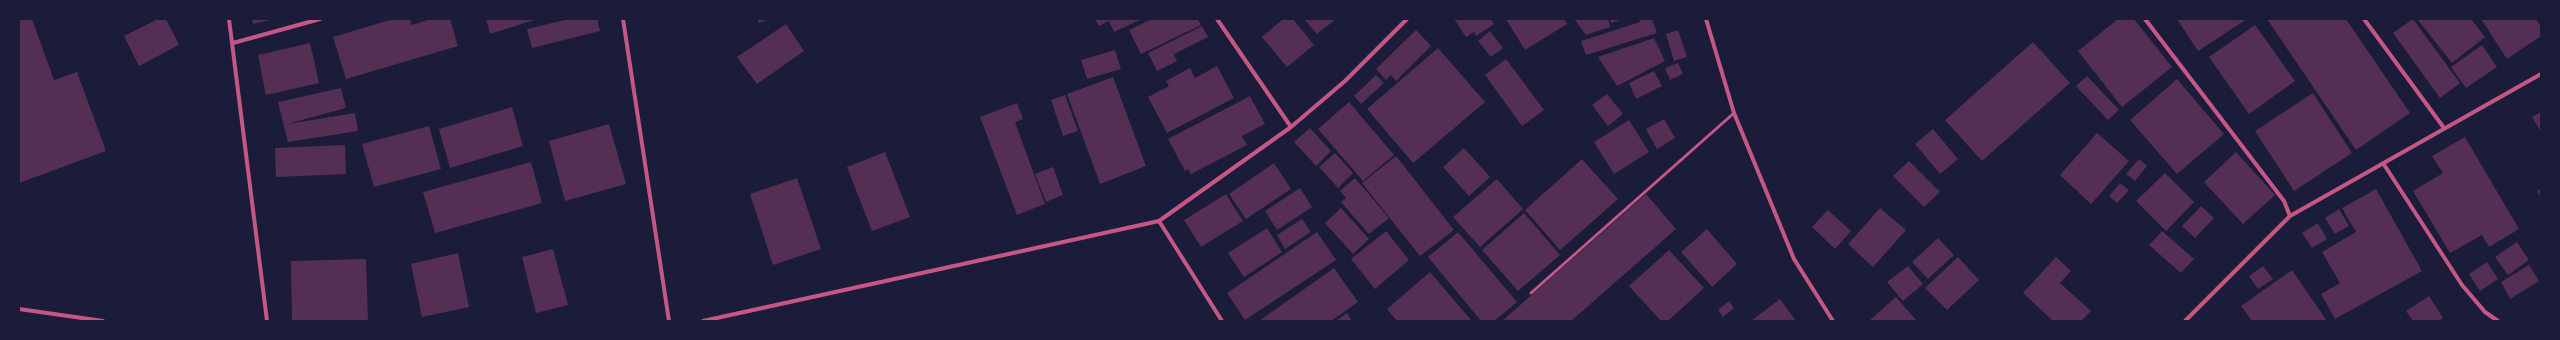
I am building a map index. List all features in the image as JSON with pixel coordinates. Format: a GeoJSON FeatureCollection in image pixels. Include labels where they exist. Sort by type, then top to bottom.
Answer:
{"type":"FeatureCollection","features":[{"type":"Feature","properties":{"kind":"street"},"geometry":{"type":"LineString","coordinates":[[229,19],[267,321]]}},
{"type":"Feature","properties":{"kind":"street"},"geometry":{"type":"LineString","coordinates":[[233,43],[320,19]]}},
{"type":"Feature","properties":{"kind":"street"},"geometry":{"type":"LineString","coordinates":[[623,19],[669,321]]}},
{"type":"Feature","properties":{"kind":"street"},"geometry":{"type":"LineString","coordinates":[[1217,19],[1290,127]]}},
{"type":"Feature","properties":{"kind":"street"},"geometry":{"type":"LineString","coordinates":[[703,321],[1159,220],[1290,127],[1345,81],[1407,19]]}},
{"type":"Feature","properties":{"kind":"street"},"geometry":{"type":"LineString","coordinates":[[1706,19],[1734,113],[1794,259],[1832,321]]}},
{"type":"Feature","properties":{"kind":"street"},"geometry":{"type":"LineString","coordinates":[[2145,19],[2284,201],[2290,216]]}},
{"type":"Feature","properties":{"kind":"street"},"geometry":{"type":"LineString","coordinates":[[2364,19],[2444,128]]}},
{"type":"Feature","properties":{"kind":"street"},"geometry":{"type":"LineString","coordinates":[[2185,321],[2290,216],[2541,74]]}},
{"type":"Feature","properties":{"kind":"street"},"geometry":{"type":"LineString","coordinates":[[2382,163],[2462,285],[2485,312],[2498,321]]}},
{"type":"Feature","properties":{"kind":"street"},"geometry":{"type":"LineString","coordinates":[[1159,220],[1222,321]]}},
{"type":"Feature","properties":{"kind":"street"},"geometry":{"type":"LineString","coordinates":[[19,308],[104,321]]}},
{"type":"Feature","properties":{"kind":"lane"},"geometry":{"type":"LineString","coordinates":[[1531,293],[1734,113]]}},
{"type":"Feature","properties":{"kind":"building"},"geometry":{"type":"Polygon","coordinates":[[[19,19],[32,19],[54,80],[77,72],[106,151],[19,183],[19,19]]]}},
{"type":"Feature","properties":{"kind":"building"},"geometry":{"type":"Polygon","coordinates":[[[158,19],[166,19],[179,45],[139,66],[124,36],[158,19]]]}},
{"type":"Feature","properties":{"kind":"building"},"geometry":{"type":"Polygon","coordinates":[[[252,19],[270,19],[270,20],[253,24],[252,19]]]}},
{"type":"Feature","properties":{"kind":"building"},"geometry":{"type":"Polygon","coordinates":[[[393,19],[410,19],[412,25],[431,19],[450,19],[458,46],[346,79],[333,37],[393,19]]]}},
{"type":"Feature","properties":{"kind":"building"},"geometry":{"type":"Polygon","coordinates":[[[486,19],[537,19],[490,34],[486,19]]]}},
{"type":"Feature","properties":{"kind":"building"},"geometry":{"type":"Polygon","coordinates":[[[569,19],[597,19],[600,31],[532,48],[527,29],[569,19]]]}},
{"type":"Feature","properties":{"kind":"building"},"geometry":{"type":"Polygon","coordinates":[[[757,19],[769,19],[759,23],[757,19]]]}},
{"type":"Feature","properties":{"kind":"building"},"geometry":{"type":"Polygon","coordinates":[[[1095,19],[1142,19],[1114,32],[1109,21],[1099,26],[1095,19]]]}},
{"type":"Feature","properties":{"kind":"building"},"geometry":{"type":"Polygon","coordinates":[[[1152,19],[1198,19],[1201,25],[1141,54],[1129,30],[1152,19]]]}},
{"type":"Feature","properties":{"kind":"building"},"geometry":{"type":"Polygon","coordinates":[[[1283,19],[1293,19],[1314,45],[1287,67],[1262,37],[1283,19]]]}},
{"type":"Feature","properties":{"kind":"building"},"geometry":{"type":"Polygon","coordinates":[[[1304,19],[1336,19],[1317,34],[1304,19]]]}},
{"type":"Feature","properties":{"kind":"building"},"geometry":{"type":"Polygon","coordinates":[[[1454,19],[1491,19],[1494,24],[1476,36],[1474,32],[1466,37],[1454,19]]]}},
{"type":"Feature","properties":{"kind":"building"},"geometry":{"type":"Polygon","coordinates":[[[1506,19],[1564,19],[1567,24],[1525,50],[1506,19]]]}},
{"type":"Feature","properties":{"kind":"building"},"geometry":{"type":"Polygon","coordinates":[[[1574,19],[1608,19],[1610,27],[1586,35],[1574,19]]]}},
{"type":"Feature","properties":{"kind":"building"},"geometry":{"type":"Polygon","coordinates":[[[1610,19],[1623,19],[1611,23],[1610,19]]]}},
{"type":"Feature","properties":{"kind":"building"},"geometry":{"type":"Polygon","coordinates":[[[1639,19],[1652,19],[1657,33],[1586,55],[1581,41],[1640,22],[1639,19]]]}},
{"type":"Feature","properties":{"kind":"building"},"geometry":{"type":"Polygon","coordinates":[[[2118,19],[2134,19],[2172,67],[2122,107],[2078,51],[2118,19]]]}},
{"type":"Feature","properties":{"kind":"building"},"geometry":{"type":"Polygon","coordinates":[[[2177,19],[2247,19],[2198,51],[2177,19]]]}},
{"type":"Feature","properties":{"kind":"building"},"geometry":{"type":"Polygon","coordinates":[[[2267,19],[2346,19],[2410,113],[2356,150],[2267,19]]]}},
{"type":"Feature","properties":{"kind":"building"},"geometry":{"type":"Polygon","coordinates":[[[2413,19],[2460,83],[2440,98],[2393,33],[2413,19]]]}},
{"type":"Feature","properties":{"kind":"building"},"geometry":{"type":"Polygon","coordinates":[[[2471,19],[2485,37],[2452,63],[2418,20],[2471,19]]]}},
{"type":"Feature","properties":{"kind":"building"},"geometry":{"type":"Polygon","coordinates":[[[2481,19],[2536,19],[2541,27],[2541,36],[2507,59],[2481,19]]]}},
{"type":"Feature","properties":{"kind":"building"},"geometry":{"type":"Polygon","coordinates":[[[786,24],[804,51],[757,84],[737,57],[786,24]]]}},
{"type":"Feature","properties":{"kind":"building"},"geometry":{"type":"Polygon","coordinates":[[[2255,25],[2295,81],[2249,114],[2209,57],[2255,25]]]}},
{"type":"Feature","properties":{"kind":"building"},"geometry":{"type":"Polygon","coordinates":[[[1202,26],[1208,37],[1174,54],[1169,45],[1177,61],[1157,71],[1148,53],[1202,26]]]}},
{"type":"Feature","properties":{"kind":"building"},"geometry":{"type":"Polygon","coordinates":[[[1416,30],[1431,46],[1396,81],[1391,75],[1386,80],[1376,69],[1416,30]]]}},
{"type":"Feature","properties":{"kind":"building"},"geometry":{"type":"Polygon","coordinates":[[[1678,30],[1687,57],[1674,61],[1666,34],[1678,30]]]}},
{"type":"Feature","properties":{"kind":"building"},"geometry":{"type":"Polygon","coordinates":[[[1490,31],[1503,48],[1491,57],[1478,41],[1490,31]]]}},
{"type":"Feature","properties":{"kind":"building"},"geometry":{"type":"Polygon","coordinates":[[[1654,38],[1665,61],[1617,86],[1598,57],[1654,38]]]}},
{"type":"Feature","properties":{"kind":"building"},"geometry":{"type":"Polygon","coordinates":[[[2033,42],[2070,83],[1982,161],[1945,120],[2033,42]]]}},
{"type":"Feature","properties":{"kind":"building"},"geometry":{"type":"Polygon","coordinates":[[[310,43],[319,83],[266,95],[258,55],[310,43]]]}},
{"type":"Feature","properties":{"kind":"building"},"geometry":{"type":"Polygon","coordinates":[[[2482,45],[2497,67],[2466,88],[2451,67],[2482,45]]]}},
{"type":"Feature","properties":{"kind":"building"},"geometry":{"type":"Polygon","coordinates":[[[1438,48],[1485,102],[1413,163],[1367,109],[1438,48]]]}},
{"type":"Feature","properties":{"kind":"building"},"geometry":{"type":"Polygon","coordinates":[[[1115,50],[1121,69],[1087,79],[1081,60],[1115,50]]]}},
{"type":"Feature","properties":{"kind":"building"},"geometry":{"type":"Polygon","coordinates":[[[1506,59],[1544,110],[1522,126],[1485,75],[1506,59]]]}},
{"type":"Feature","properties":{"kind":"building"},"geometry":{"type":"Polygon","coordinates":[[[1678,63],[1683,74],[1670,80],[1665,68],[1678,63]]]}},
{"type":"Feature","properties":{"kind":"building"},"geometry":{"type":"Polygon","coordinates":[[[1217,66],[1234,98],[1167,133],[1148,97],[1169,86],[1166,81],[1190,68],[1195,78],[1217,66]]]}},
{"type":"Feature","properties":{"kind":"building"},"geometry":{"type":"Polygon","coordinates":[[[1654,71],[1662,86],[1636,99],[1629,83],[1654,71]]]}},
{"type":"Feature","properties":{"kind":"building"},"geometry":{"type":"Polygon","coordinates":[[[1376,75],[1384,83],[1361,104],[1354,96],[1376,75]]]}},
{"type":"Feature","properties":{"kind":"building"},"geometry":{"type":"Polygon","coordinates":[[[2087,76],[2119,110],[2108,120],[2076,86],[2087,76]]]}},
{"type":"Feature","properties":{"kind":"building"},"geometry":{"type":"Polygon","coordinates":[[[1113,77],[1146,166],[1100,184],[1067,94],[1113,77]]]}},
{"type":"Feature","properties":{"kind":"building"},"geometry":{"type":"Polygon","coordinates":[[[2177,79],[2224,134],[2177,174],[2130,120],[2177,79]]]}},
{"type":"Feature","properties":{"kind":"building"},"geometry":{"type":"Polygon","coordinates":[[[341,88],[346,108],[287,124],[355,113],[358,131],[288,142],[278,102],[341,88]]]}},
{"type":"Feature","properties":{"kind":"building"},"geometry":{"type":"Polygon","coordinates":[[[2313,93],[2352,153],[2294,191],[2255,131],[2313,93]]]}},
{"type":"Feature","properties":{"kind":"building"},"geometry":{"type":"Polygon","coordinates":[[[1607,94],[1623,114],[1608,126],[1592,105],[1607,94]]]}},
{"type":"Feature","properties":{"kind":"building"},"geometry":{"type":"Polygon","coordinates":[[[1065,95],[1078,131],[1063,136],[1051,100],[1065,95]]]}},
{"type":"Feature","properties":{"kind":"building"},"geometry":{"type":"Polygon","coordinates":[[[1250,96],[1265,124],[1242,136],[1247,145],[1191,174],[1188,169],[1185,171],[1168,139],[1250,96]]]}},
{"type":"Feature","properties":{"kind":"building"},"geometry":{"type":"Polygon","coordinates":[[[1349,102],[1394,155],[1363,181],[1318,129],[1349,102]]]}},
{"type":"Feature","properties":{"kind":"building"},"geometry":{"type":"Polygon","coordinates":[[[1017,103],[1023,119],[1015,122],[1045,204],[1017,215],[980,117],[1017,103]]]}},
{"type":"Feature","properties":{"kind":"building"},"geometry":{"type":"Polygon","coordinates":[[[512,107],[523,146],[450,168],[439,129],[512,107]]]}},
{"type":"Feature","properties":{"kind":"building"},"geometry":{"type":"Polygon","coordinates":[[[2541,112],[2541,132],[2532,117],[2541,112]]]}},
{"type":"Feature","properties":{"kind":"building"},"geometry":{"type":"Polygon","coordinates":[[[1664,119],[1675,138],[1657,149],[1646,129],[1664,119]]]}},
{"type":"Feature","properties":{"kind":"building"},"geometry":{"type":"Polygon","coordinates":[[[1629,120],[1649,152],[1614,174],[1594,142],[1629,120]]]}},
{"type":"Feature","properties":{"kind":"building"},"geometry":{"type":"Polygon","coordinates":[[[609,124],[626,184],[565,201],[549,141],[609,124]]]}},
{"type":"Feature","properties":{"kind":"building"},"geometry":{"type":"Polygon","coordinates":[[[429,126],[441,169],[374,187],[362,144],[429,126]]]}},
{"type":"Feature","properties":{"kind":"building"},"geometry":{"type":"Polygon","coordinates":[[[1310,128],[1331,151],[1316,166],[1294,142],[1310,128]]]}},
{"type":"Feature","properties":{"kind":"building"},"geometry":{"type":"Polygon","coordinates":[[[1933,129],[1958,159],[1940,174],[1915,144],[1933,129]]]}},
{"type":"Feature","properties":{"kind":"building"},"geometry":{"type":"Polygon","coordinates":[[[2097,133],[2129,161],[2091,204],[2060,175],[2097,133]]]}},
{"type":"Feature","properties":{"kind":"building"},"geometry":{"type":"Polygon","coordinates":[[[2465,137],[2519,229],[2489,247],[2482,235],[2450,253],[2413,191],[2443,173],[2432,156],[2465,137]]]}},
{"type":"Feature","properties":{"kind":"building"},"geometry":{"type":"Polygon","coordinates":[[[345,145],[346,174],[276,177],[275,148],[345,145]]]}},
{"type":"Feature","properties":{"kind":"building"},"geometry":{"type":"Polygon","coordinates":[[[1464,148],[1490,177],[1469,196],[1443,167],[1464,148]]]}},
{"type":"Feature","properties":{"kind":"building"},"geometry":{"type":"Polygon","coordinates":[[[885,152],[910,217],[872,231],[847,167],[885,152]]]}},
{"type":"Feature","properties":{"kind":"building"},"geometry":{"type":"Polygon","coordinates":[[[2236,152],[2275,195],[2243,224],[2204,182],[2236,152]]]}},
{"type":"Feature","properties":{"kind":"building"},"geometry":{"type":"Polygon","coordinates":[[[1335,153],[1353,173],[1338,188],[1319,167],[1335,153]]]}},
{"type":"Feature","properties":{"kind":"building"},"geometry":{"type":"Polygon","coordinates":[[[1396,156],[1454,230],[1420,256],[1362,183],[1396,156]]]}},
{"type":"Feature","properties":{"kind":"building"},"geometry":{"type":"Polygon","coordinates":[[[1582,159],[1618,199],[1560,250],[1525,210],[1582,159]]]}},
{"type":"Feature","properties":{"kind":"building"},"geometry":{"type":"Polygon","coordinates":[[[2139,159],[2147,166],[2135,181],[2126,174],[2139,159]]]}},
{"type":"Feature","properties":{"kind":"building"},"geometry":{"type":"Polygon","coordinates":[[[1909,161],[1940,192],[1924,207],[1893,176],[1909,161]]]}},
{"type":"Feature","properties":{"kind":"building"},"geometry":{"type":"Polygon","coordinates":[[[531,162],[542,203],[435,233],[423,192],[531,162]]]}},
{"type":"Feature","properties":{"kind":"building"},"geometry":{"type":"Polygon","coordinates":[[[1274,163],[1291,189],[1246,219],[1229,194],[1274,163]]]}},
{"type":"Feature","properties":{"kind":"building"},"geometry":{"type":"Polygon","coordinates":[[[1053,167],[1063,195],[1046,202],[1035,174],[1053,167]]]}},
{"type":"Feature","properties":{"kind":"building"},"geometry":{"type":"Polygon","coordinates":[[[2165,173],[2194,202],[2166,231],[2136,201],[2165,173]]]}},
{"type":"Feature","properties":{"kind":"building"},"geometry":{"type":"Polygon","coordinates":[[[797,178],[821,249],[773,265],[750,194],[797,178]]]}},
{"type":"Feature","properties":{"kind":"building"},"geometry":{"type":"Polygon","coordinates":[[[1355,178],[1389,218],[1369,234],[1341,202],[1346,198],[1340,191],[1355,178]]]}},
{"type":"Feature","properties":{"kind":"building"},"geometry":{"type":"Polygon","coordinates":[[[1497,179],[1523,209],[1480,247],[1453,217],[1497,179]]]}},
{"type":"Feature","properties":{"kind":"building"},"geometry":{"type":"Polygon","coordinates":[[[2120,183],[2129,190],[2117,203],[2109,196],[2120,183]]]}},
{"type":"Feature","properties":{"kind":"building"},"geometry":{"type":"Polygon","coordinates":[[[1300,188],[1312,207],[1277,230],[1265,211],[1300,188]]]}},
{"type":"Feature","properties":{"kind":"building"},"geometry":{"type":"Polygon","coordinates":[[[2541,188],[2541,198],[2537,191],[2541,188]]]}},
{"type":"Feature","properties":{"kind":"building"},"geometry":{"type":"Polygon","coordinates":[[[2376,189],[2422,271],[2335,319],[2321,294],[2340,283],[2322,252],[2356,232],[2342,208],[2376,189]]]}},
{"type":"Feature","properties":{"kind":"building"},"geometry":{"type":"Polygon","coordinates":[[[1226,194],[1243,221],[1201,247],[1184,220],[1226,194]]]}},
{"type":"Feature","properties":{"kind":"building"},"geometry":{"type":"Polygon","coordinates":[[[1646,194],[1676,229],[1571,321],[1502,321],[1646,194]]]}},
{"type":"Feature","properties":{"kind":"building"},"geometry":{"type":"Polygon","coordinates":[[[2201,206],[2214,218],[2195,238],[2182,226],[2201,206]]]}},
{"type":"Feature","properties":{"kind":"building"},"geometry":{"type":"Polygon","coordinates":[[[1341,208],[1369,239],[1353,254],[1325,223],[1341,208]]]}},
{"type":"Feature","properties":{"kind":"building"},"geometry":{"type":"Polygon","coordinates":[[[1880,208],[1906,230],[1873,267],[1848,244],[1880,208]]]}},
{"type":"Feature","properties":{"kind":"building"},"geometry":{"type":"Polygon","coordinates":[[[2339,209],[2349,226],[2335,234],[2325,218],[2339,209]]]}},
{"type":"Feature","properties":{"kind":"building"},"geometry":{"type":"Polygon","coordinates":[[[1828,210],[1851,231],[1835,249],[1812,227],[1828,210]]]}},
{"type":"Feature","properties":{"kind":"building"},"geometry":{"type":"Polygon","coordinates":[[[1524,213],[1560,255],[1518,291],[1482,250],[1524,213]]]}},
{"type":"Feature","properties":{"kind":"building"},"geometry":{"type":"Polygon","coordinates":[[[1302,219],[1311,232],[1285,249],[1277,235],[1302,219]]]}},
{"type":"Feature","properties":{"kind":"building"},"geometry":{"type":"Polygon","coordinates":[[[2318,223],[2327,239],[2312,248],[2302,233],[2318,223]]]}},
{"type":"Feature","properties":{"kind":"building"},"geometry":{"type":"Polygon","coordinates":[[[1267,228],[1282,252],[1244,277],[1228,253],[1267,228]]]}},
{"type":"Feature","properties":{"kind":"building"},"geometry":{"type":"Polygon","coordinates":[[[1707,229],[1737,264],[1712,287],[1681,252],[1707,229]]]}},
{"type":"Feature","properties":{"kind":"building"},"geometry":{"type":"Polygon","coordinates":[[[1386,231],[1409,260],[1375,289],[1351,259],[1386,231]]]}},
{"type":"Feature","properties":{"kind":"building"},"geometry":{"type":"Polygon","coordinates":[[[2162,231],[2194,259],[2181,273],[2149,245],[2162,231]]]}},
{"type":"Feature","properties":{"kind":"building"},"geometry":{"type":"Polygon","coordinates":[[[1317,232],[1336,260],[1245,320],[1227,293],[1317,232]]]}},
{"type":"Feature","properties":{"kind":"building"},"geometry":{"type":"Polygon","coordinates":[[[1458,232],[1517,302],[1494,321],[1481,321],[1428,257],[1458,232]]]}},
{"type":"Feature","properties":{"kind":"building"},"geometry":{"type":"Polygon","coordinates":[[[1938,238],[1954,255],[1928,279],[1912,262],[1938,238]]]}},
{"type":"Feature","properties":{"kind":"building"},"geometry":{"type":"Polygon","coordinates":[[[2517,242],[2529,260],[2508,275],[2495,257],[2517,242]]]}},
{"type":"Feature","properties":{"kind":"building"},"geometry":{"type":"Polygon","coordinates":[[[553,249],[568,305],[536,313],[522,257],[553,249]]]}},
{"type":"Feature","properties":{"kind":"building"},"geometry":{"type":"Polygon","coordinates":[[[1669,250],[1704,288],[1668,321],[1661,321],[1629,286],[1669,250]]]}},
{"type":"Feature","properties":{"kind":"building"},"geometry":{"type":"Polygon","coordinates":[[[458,253],[469,307],[422,317],[411,264],[458,253]]]}},
{"type":"Feature","properties":{"kind":"building"},"geometry":{"type":"Polygon","coordinates":[[[1958,257],[1979,280],[1947,310],[1925,288],[1958,257]]]}},
{"type":"Feature","properties":{"kind":"building"},"geometry":{"type":"Polygon","coordinates":[[[2056,257],[2071,271],[2060,283],[2091,311],[2081,321],[2053,321],[2023,293],[2056,257]]]}},
{"type":"Feature","properties":{"kind":"building"},"geometry":{"type":"Polygon","coordinates":[[[366,259],[368,321],[292,321],[291,261],[366,259]]]}},
{"type":"Feature","properties":{"kind":"building"},"geometry":{"type":"Polygon","coordinates":[[[2487,262],[2498,279],[2480,291],[2469,274],[2487,262]]]}},
{"type":"Feature","properties":{"kind":"building"},"geometry":{"type":"Polygon","coordinates":[[[2529,265],[2539,281],[2510,299],[2501,282],[2529,265]]]}},
{"type":"Feature","properties":{"kind":"building"},"geometry":{"type":"Polygon","coordinates":[[[1908,266],[1923,284],[1903,301],[1887,282],[1908,266]]]}},
{"type":"Feature","properties":{"kind":"building"},"geometry":{"type":"Polygon","coordinates":[[[2263,266],[2273,279],[2258,289],[2249,276],[2263,266]]]}},
{"type":"Feature","properties":{"kind":"building"},"geometry":{"type":"Polygon","coordinates":[[[1334,268],[1358,302],[1331,321],[1259,321],[1334,268]]]}},
{"type":"Feature","properties":{"kind":"building"},"geometry":{"type":"Polygon","coordinates":[[[2292,270],[2327,321],[2252,321],[2241,306],[2292,270]]]}},
{"type":"Feature","properties":{"kind":"building"},"geometry":{"type":"Polygon","coordinates":[[[1430,272],[1472,321],[1397,321],[1387,309],[1430,272]]]}},
{"type":"Feature","properties":{"kind":"building"},"geometry":{"type":"Polygon","coordinates":[[[2429,296],[2443,318],[2439,321],[2413,321],[2406,311],[2429,296]]]}},
{"type":"Feature","properties":{"kind":"building"},"geometry":{"type":"Polygon","coordinates":[[[1896,297],[1917,321],[1869,321],[1896,297]]]}},
{"type":"Feature","properties":{"kind":"building"},"geometry":{"type":"Polygon","coordinates":[[[1780,299],[1796,321],[1751,321],[1780,299]]]}},
{"type":"Feature","properties":{"kind":"building"},"geometry":{"type":"Polygon","coordinates":[[[1729,301],[1734,308],[1723,317],[1718,310],[1729,301]]]}},
{"type":"Feature","properties":{"kind":"building"},"geometry":{"type":"Polygon","coordinates":[[[1347,313],[1352,321],[1336,321],[1347,313]]]}}]}
